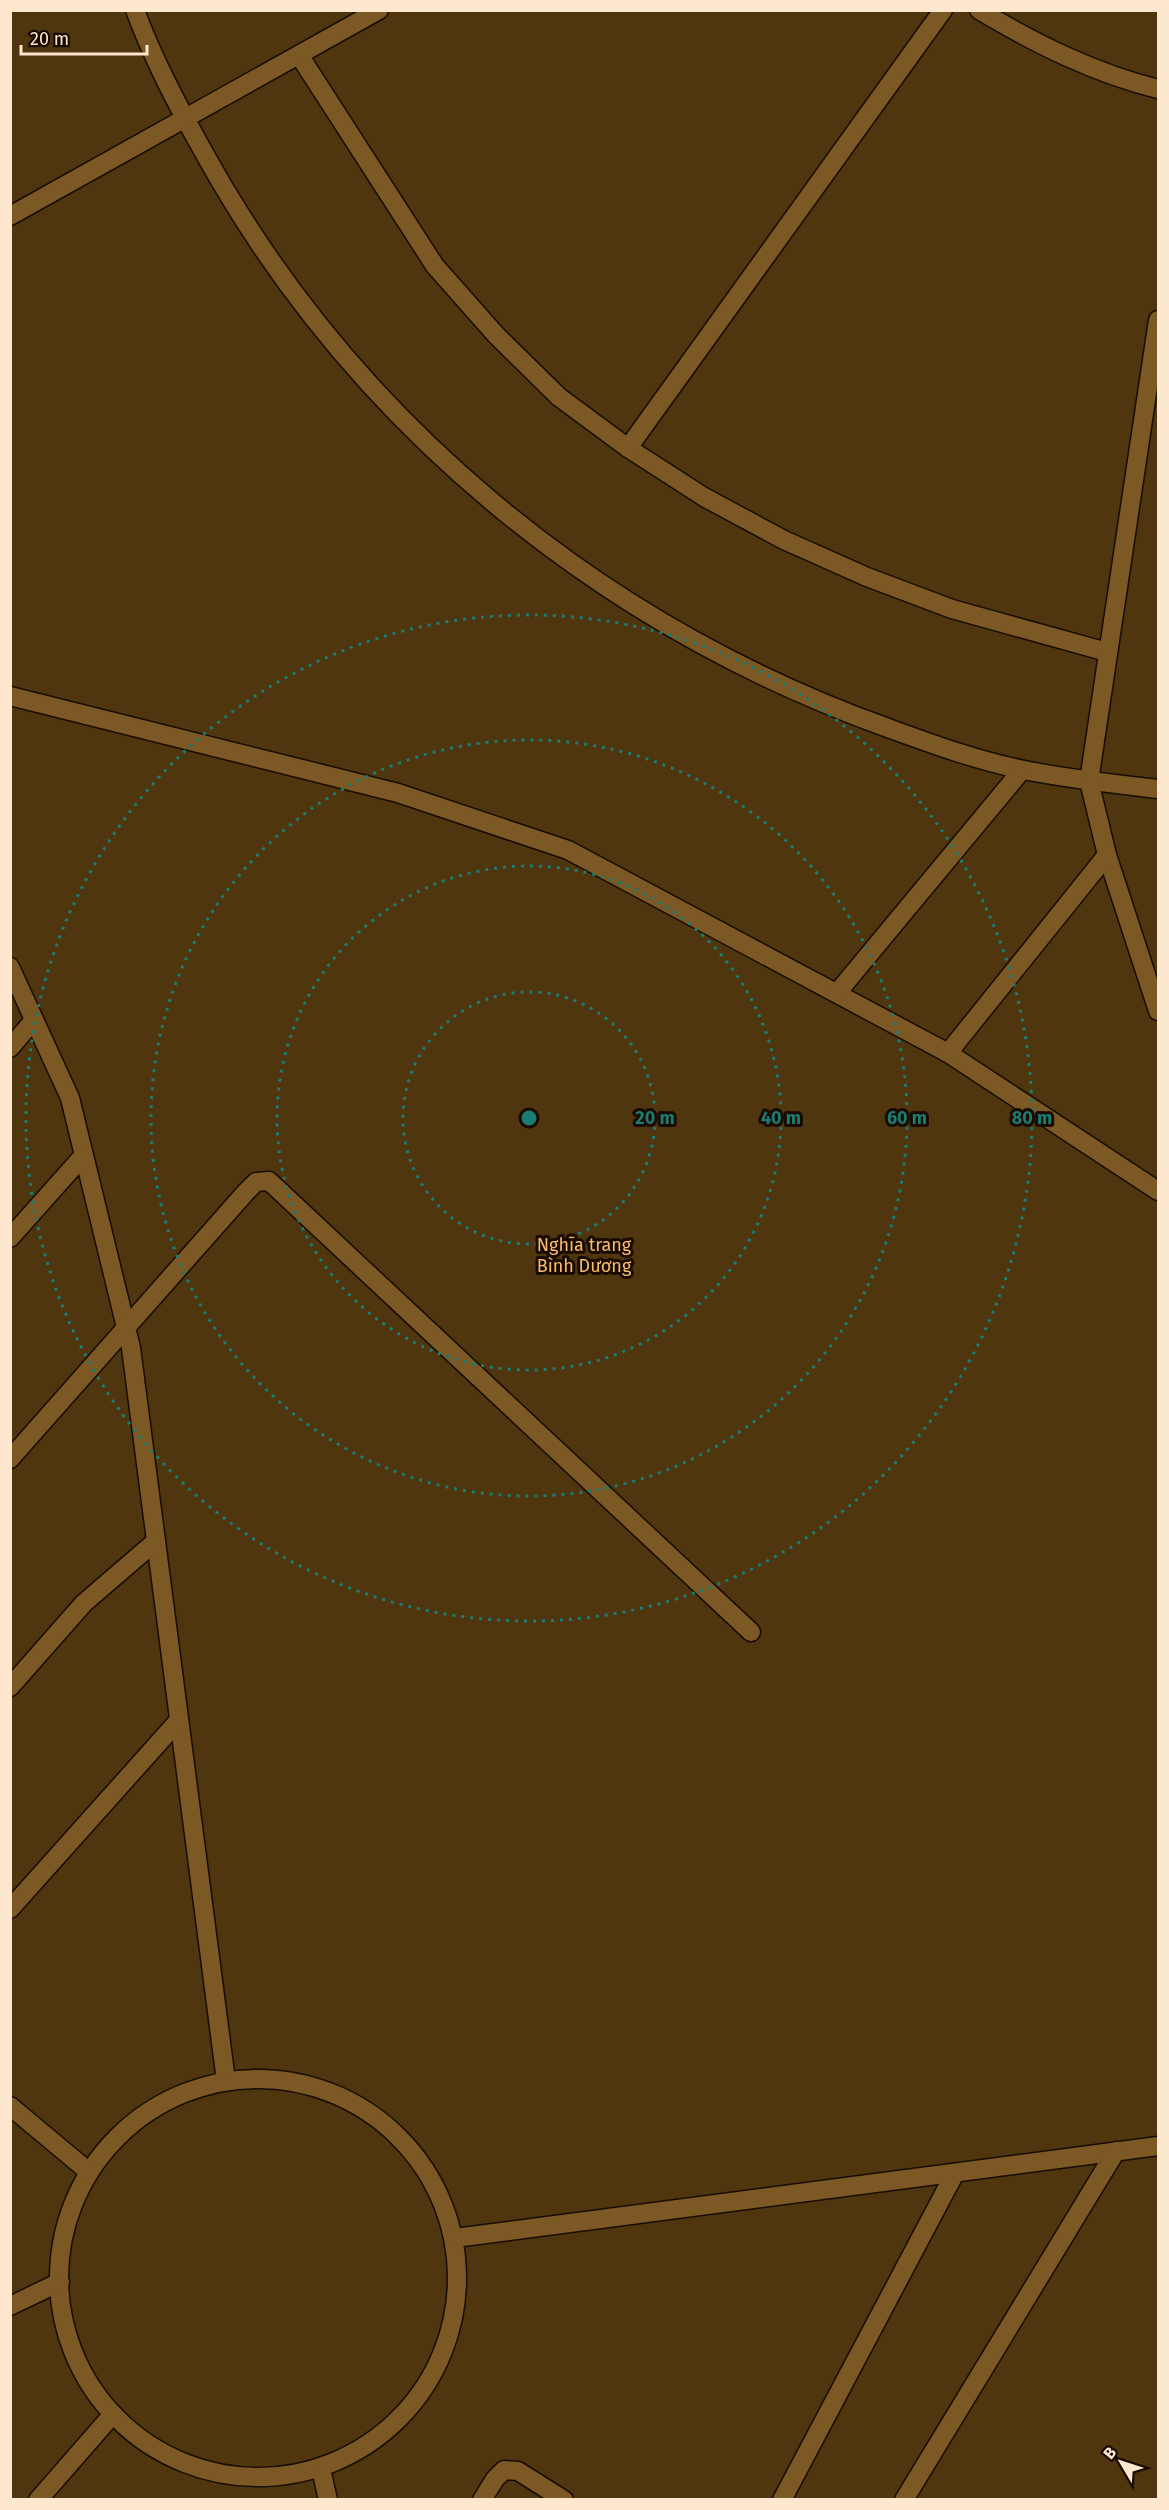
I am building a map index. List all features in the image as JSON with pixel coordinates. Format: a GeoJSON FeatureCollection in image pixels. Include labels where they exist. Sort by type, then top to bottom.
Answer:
{"type":"FeatureCollection","features":[{"type":"Feature","properties":{"kind":"lane"},"geometry":{"type":"LineString","coordinates":[[135,10],[186,119],[223,188],[273,264],[329,337],[389,406],[455,470],[524,529],[599,583],[667,626],[757,675],[852,715],[928,742],[1022,770],[1158,789]]}},
{"type":"Feature","properties":{"kind":"lane"},"geometry":{"type":"LineString","coordinates":[[10,216],[379,10]]}},
{"type":"Feature","properties":{"kind":"lane"},"geometry":{"type":"LineString","coordinates":[[628,448],[943,10]]}},
{"type":"Feature","properties":{"kind":"lane"},"geometry":{"type":"LineString","coordinates":[[979,10],[1016,33],[1073,61],[1158,89]]}},
{"type":"Feature","properties":{"kind":"lane"},"geometry":{"type":"LineString","coordinates":[[299,55],[435,266],[496,335],[559,397],[628,448],[704,497],[784,540],[867,578],[952,609],[1107,652]]}},
{"type":"Feature","properties":{"kind":"lane"},"geometry":{"type":"LineString","coordinates":[[1158,320],[1089,781],[1107,855],[1158,1005]]}},
{"type":"Feature","properties":{"kind":"lane"},"geometry":{"type":"LineString","coordinates":[[10,696],[398,793],[568,850],[948,1053],[1158,1191]]}},
{"type":"Feature","properties":{"kind":"lane"},"geometry":{"type":"LineString","coordinates":[[837,993],[1022,770]]}},
{"type":"Feature","properties":{"kind":"lane"},"geometry":{"type":"LineString","coordinates":[[948,1053],[1107,855]]}},
{"type":"Feature","properties":{"kind":"lane"},"geometry":{"type":"LineString","coordinates":[[10,968],[70,1098],[131,1348],[226,2081]]}},
{"type":"Feature","properties":{"kind":"lane"},"geometry":{"type":"LineString","coordinates":[[10,1048],[34,1020]]}},
{"type":"Feature","properties":{"kind":"lane"},"geometry":{"type":"LineString","coordinates":[[10,1238],[83,1155]]}},
{"type":"Feature","properties":{"kind":"lane"},"geometry":{"type":"LineString","coordinates":[[10,1459],[246,1192],[256,1182],[269,1181],[752,1632]]}},
{"type":"Feature","properties":{"kind":"lane"},"geometry":{"type":"LineString","coordinates":[[10,1687],[84,1603],[156,1541]]}},
{"type":"Feature","properties":{"kind":"lane"},"geometry":{"type":"LineString","coordinates":[[10,1910],[179,1720]]}},
{"type":"Feature","properties":{"kind":"lane"},"geometry":{"type":"LineString","coordinates":[[287,2079],[346,2098],[363,2109],[396,2132],[434,2181],[455,2238],[458,2296],[444,2353],[415,2403],[372,2443],[321,2469],[255,2479],[189,2467],[130,2434],[88,2385],[63,2325],[59,2260],[76,2196],[89,2172],[112,2142],[164,2102],[226,2081],[287,2079]]}},
{"type":"Feature","properties":{"kind":"lane"},"geometry":{"type":"LineString","coordinates":[[10,2106],[89,2172]]}},
{"type":"Feature","properties":{"kind":"lane"},"geometry":{"type":"LineString","coordinates":[[455,2238],[1158,2146]]}},
{"type":"Feature","properties":{"kind":"lane"},"geometry":{"type":"LineString","coordinates":[[904,2499],[1116,2151]]}},
{"type":"Feature","properties":{"kind":"lane"},"geometry":{"type":"LineString","coordinates":[[782,2499],[956,2173]]}},
{"type":"Feature","properties":{"kind":"lane"},"geometry":{"type":"LineString","coordinates":[[10,2306],[60,2282]]}},
{"type":"Feature","properties":{"kind":"lane"},"geometry":{"type":"LineString","coordinates":[[38,2499],[114,2414]]}},
{"type":"Feature","properties":{"kind":"lane"},"geometry":{"type":"LineString","coordinates":[[321,2469],[328,2499]]}},
{"type":"Feature","properties":{"kind":"lane"},"geometry":{"type":"LineString","coordinates":[[482,2499],[504,2470],[518,2471],[564,2499]]}},
{"type":"Feature","properties":{"kind":"green space","name":"Nghĩa trang Bình Dương"},"geometry":{"type":"Polygon","coordinates":[[[11,11],[1158,11],[1158,2499],[11,2499],[11,11]]]}}]}
